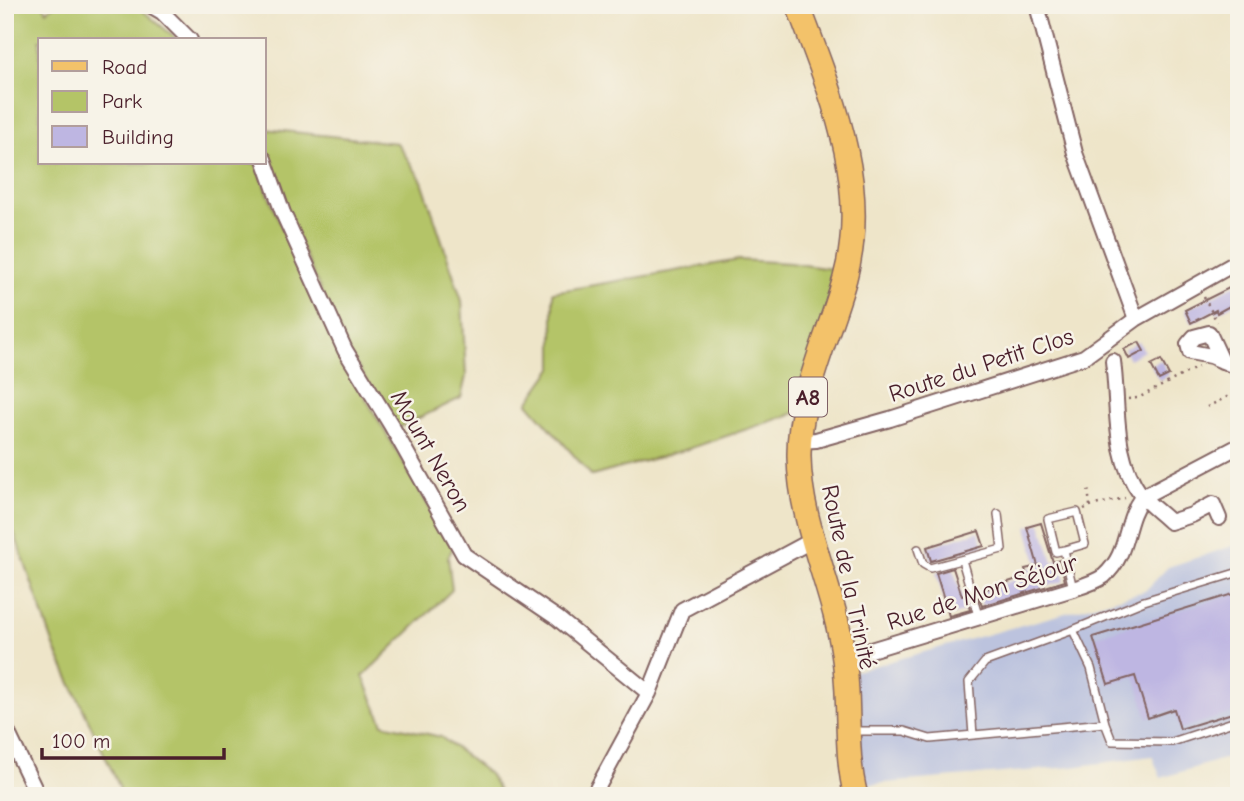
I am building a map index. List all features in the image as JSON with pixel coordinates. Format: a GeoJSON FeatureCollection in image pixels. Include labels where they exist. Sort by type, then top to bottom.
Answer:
{"type":"FeatureCollection","features":[{"type":"Feature","properties":{"kind":"main road","name":"Route de la Trinité"},"geometry":{"type":"LineString","coordinates":[[798,5],[833,99],[852,182],[850,251],[846,276],[810,388],[799,441],[800,476],[811,541],[844,658],[847,731],[856,796]]}},
{"type":"Feature","properties":{"kind":"street"},"geometry":{"type":"LineString","coordinates":[[150,5],[162,12],[188,38]]}},
{"type":"Feature","properties":{"kind":"street"},"geometry":{"type":"LineString","coordinates":[[1037,5],[1075,153],[1136,319]]}},
{"type":"Feature","properties":{"kind":"street","name":"Mount Neron"},"geometry":{"type":"LineString","coordinates":[[266,164],[283,213],[345,350],[391,425],[464,555],[557,618],[649,694]]}},
{"type":"Feature","properties":{"kind":"street","name":"Route du Petit Clos"},"geometry":{"type":"LineString","coordinates":[[799,441],[816,440],[890,419],[1084,358],[1136,319],[1239,261]]}},
{"type":"Feature","properties":{"kind":"street"},"geometry":{"type":"LineString","coordinates":[[1216,358],[1209,333],[1194,337],[1188,344],[1190,352],[1216,358],[1237,367],[1239,371]]}},
{"type":"Feature","properties":{"kind":"street"},"geometry":{"type":"LineString","coordinates":[[1113,361],[1118,436],[1123,462],[1142,496],[1170,522],[1213,504],[1219,518]]}},
{"type":"Feature","properties":{"kind":"street"},"geometry":{"type":"LineString","coordinates":[[1142,496],[1239,446]]}},
{"type":"Feature","properties":{"kind":"street","name":"Rue de Mon Séjour"},"geometry":{"type":"LineString","coordinates":[[844,658],[979,619],[1103,577],[1122,553],[1133,510],[1142,496]]}},
{"type":"Feature","properties":{"kind":"street"},"geometry":{"type":"LineString","coordinates":[[593,796],[649,694],[682,610],[811,541]]}},
{"type":"Feature","properties":{"kind":"street"},"geometry":{"type":"LineString","coordinates":[[5,727],[38,796]]}},
{"type":"Feature","properties":{"kind":"lane"},"geometry":{"type":"LineString","coordinates":[[1077,512],[1085,544],[1064,550],[1056,552],[1048,519],[1077,512]]}},
{"type":"Feature","properties":{"kind":"lane"},"geometry":{"type":"LineString","coordinates":[[918,549],[923,564],[930,568],[1002,549],[998,514]]}},
{"type":"Feature","properties":{"kind":"lane"},"geometry":{"type":"LineString","coordinates":[[1064,550],[1073,589]]}},
{"type":"Feature","properties":{"kind":"lane"},"geometry":{"type":"LineString","coordinates":[[962,560],[979,619]]}},
{"type":"Feature","properties":{"kind":"lane"},"geometry":{"type":"LineString","coordinates":[[973,735],[969,682],[985,662],[1144,601],[1239,572]]}},
{"type":"Feature","properties":{"kind":"lane"},"geometry":{"type":"LineString","coordinates":[[1073,630],[1091,668],[1112,741],[1172,742],[1239,720]]}},
{"type":"Feature","properties":{"kind":"lane"},"geometry":{"type":"LineString","coordinates":[[847,731],[904,731],[930,739],[1105,723]]}},
{"type":"Feature","properties":{"kind":"path"},"geometry":{"type":"LineString","coordinates":[[1196,284],[1217,321],[1209,333]]}},
{"type":"Feature","properties":{"kind":"path"},"geometry":{"type":"LineString","coordinates":[[1116,401],[1138,398],[1216,358]]}},
{"type":"Feature","properties":{"kind":"path"},"geometry":{"type":"LineString","coordinates":[[1206,407],[1239,391]]}},
{"type":"Feature","properties":{"kind":"path"},"geometry":{"type":"LineString","coordinates":[[1088,488],[1090,506]]}},
{"type":"Feature","properties":{"kind":"path"},"geometry":{"type":"LineString","coordinates":[[1077,512],[1090,506],[1142,496]]}},
{"type":"Feature","properties":{"kind":"shaded area"},"geometry":{"type":"Polygon","coordinates":[[[1239,544],[1239,754],[1161,778],[1152,756],[1072,767],[862,785],[852,672],[1145,591],[1168,567],[1239,544]]]}},
{"type":"Feature","properties":{"kind":"green space"},"geometry":{"type":"Polygon","coordinates":[[[5,5],[43,5],[47,11],[54,5],[136,5],[176,38],[38,38],[38,164],[256,164],[295,261],[341,356],[453,548],[448,557],[452,590],[363,676],[383,724],[441,737],[489,774],[502,796],[115,796],[120,788],[55,649],[8,515],[5,515],[5,5]]]}},
{"type":"Feature","properties":{"kind":"green space"},"geometry":{"type":"Polygon","coordinates":[[[266,129],[397,143],[422,181],[462,301],[466,376],[461,398],[398,428],[346,349],[266,156],[266,129]]]}},
{"type":"Feature","properties":{"kind":"green space"},"geometry":{"type":"Polygon","coordinates":[[[739,260],[839,270],[795,413],[688,449],[592,476],[528,403],[553,368],[553,292],[739,260]]]}},
{"type":"Feature","properties":{"kind":"building"},"geometry":{"type":"Polygon","coordinates":[[[1239,283],[1239,301],[1191,323],[1185,310],[1239,283]]]}},
{"type":"Feature","properties":{"kind":"building"},"geometry":{"type":"Polygon","coordinates":[[[1139,342],[1144,351],[1129,359],[1124,349],[1139,342]]]}},
{"type":"Feature","properties":{"kind":"building"},"geometry":{"type":"Polygon","coordinates":[[[1161,360],[1169,375],[1159,380],[1151,365],[1161,360]]]}},
{"type":"Feature","properties":{"kind":"building"},"geometry":{"type":"Polygon","coordinates":[[[1041,523],[1053,562],[1060,560],[1065,581],[982,606],[977,592],[1027,576],[1025,569],[1038,566],[1027,527],[1041,523]]]}},
{"type":"Feature","properties":{"kind":"building"},"geometry":{"type":"Polygon","coordinates":[[[979,531],[984,546],[931,561],[927,547],[979,531]]]}},
{"type":"Feature","properties":{"kind":"building"},"geometry":{"type":"Polygon","coordinates":[[[953,568],[962,596],[966,595],[970,610],[949,616],[936,573],[953,568]]]}},
{"type":"Feature","properties":{"kind":"building"},"geometry":{"type":"Polygon","coordinates":[[[1239,592],[1239,711],[1180,729],[1174,709],[1148,718],[1135,676],[1108,684],[1093,637],[1239,592]]]}}]}
